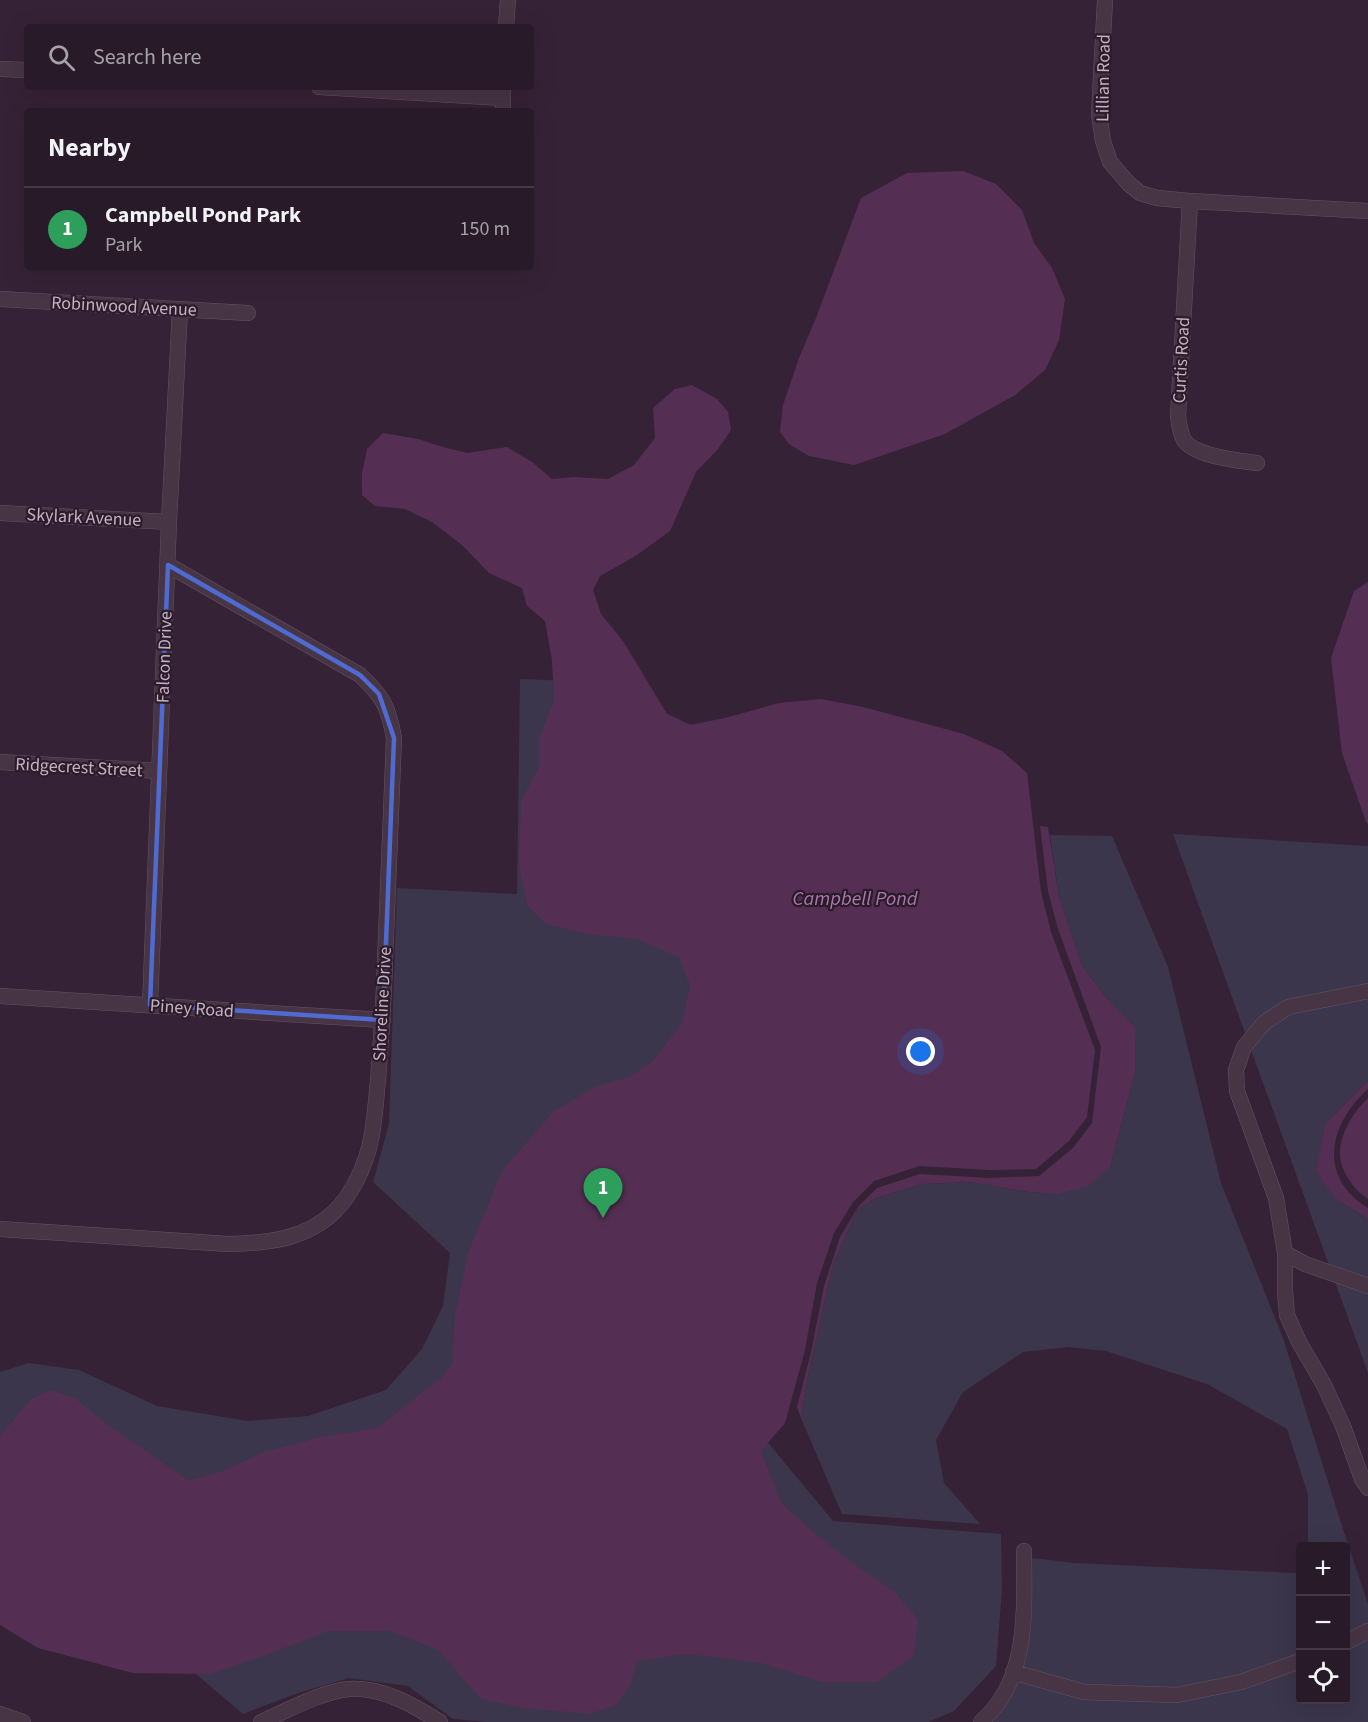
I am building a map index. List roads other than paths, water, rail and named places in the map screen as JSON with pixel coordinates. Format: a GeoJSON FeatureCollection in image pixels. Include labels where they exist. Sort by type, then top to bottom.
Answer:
{"type":"FeatureCollection","features":[{"type":"Feature","properties":{"kind":"street"},"geometry":{"type":"LineString","coordinates":[[506,24],[508,0]]}},
{"type":"Feature","properties":{"kind":"street","name":"Lillian Road"},"geometry":{"type":"LineString","coordinates":[[1105,0],[1099,114],[1103,141],[1110,162],[1140,193],[1157,198],[1190,201]]}},
{"type":"Feature","properties":{"kind":"street"},"geometry":{"type":"LineString","coordinates":[[0,69],[24,70]]}},
{"type":"Feature","properties":{"kind":"street"},"geometry":{"type":"LineString","coordinates":[[370,90],[503,98]]}},
{"type":"Feature","properties":{"kind":"street"},"geometry":{"type":"LineString","coordinates":[[1190,201],[1368,212]]}},
{"type":"Feature","properties":{"kind":"street","name":"Curtis Road"},"geometry":{"type":"LineString","coordinates":[[1190,201],[1179,405],[1180,426],[1185,441],[1200,452],[1257,464]]}},
{"type":"Feature","properties":{"kind":"street","name":"Robinwood Avenue"},"geometry":{"type":"LineString","coordinates":[[0,299],[248,313]]}},
{"type":"Feature","properties":{"kind":"street","name":"Falcon Drive"},"geometry":{"type":"LineString","coordinates":[[150,1005],[169,522],[180,309]]}},
{"type":"Feature","properties":{"kind":"street","name":"Skylark Avenue"},"geometry":{"type":"LineString","coordinates":[[0,513],[169,522]]}},
{"type":"Feature","properties":{"kind":"street","name":"Shoreline Drive"},"geometry":{"type":"LineString","coordinates":[[0,1229],[228,1244],[259,1244],[285,1239],[304,1232],[336,1210],[349,1192],[366,1158],[375,1109],[383,1020],[394,738],[390,716],[379,694],[360,675],[168,565]]}},
{"type":"Feature","properties":{"kind":"street","name":"Ridgecrest Street"},"geometry":{"type":"LineString","coordinates":[[0,762],[159,771]]}},
{"type":"Feature","properties":{"kind":"street"},"geometry":{"type":"LineString","coordinates":[[1368,991],[1288,1007],[1264,1023],[1244,1047],[1236,1071],[1236,1091],[1276,1198],[1285,1253],[1287,1315],[1299,1342],[1324,1385],[1343,1426],[1362,1479],[1368,1488]]}},
{"type":"Feature","properties":{"kind":"street","name":"Piney Road"},"geometry":{"type":"LineString","coordinates":[[0,996],[383,1020]]}},
{"type":"Feature","properties":{"kind":"street"},"geometry":{"type":"LineString","coordinates":[[1285,1253],[1305,1264],[1368,1286]]}},
{"type":"Feature","properties":{"kind":"street"},"geometry":{"type":"LineString","coordinates":[[981,1722],[997,1705],[1007,1688],[1022,1641],[1024,1551]]}},
{"type":"Feature","properties":{"kind":"street"},"geometry":{"type":"LineString","coordinates":[[1350,1640],[1368,1631]]}},
{"type":"Feature","properties":{"kind":"street"},"geometry":{"type":"LineString","coordinates":[[1013,1672],[1084,1692],[1177,1695],[1241,1682],[1296,1661]]}},
{"type":"Feature","properties":{"kind":"street"},"geometry":{"type":"LineString","coordinates":[[261,1722],[325,1695],[348,1689],[372,1690],[394,1697],[420,1709],[440,1722]]}},
{"type":"Feature","properties":{"kind":"street"},"geometry":{"type":"LineString","coordinates":[[0,1714],[22,1722]]}},
{"type":"Feature","properties":{"kind":"water"},"geometry":{"type":"Polygon","coordinates":[[[963,171],[996,184],[1022,210],[1034,243],[1052,268],[1065,299],[1059,340],[1045,370],[1015,395],[945,434],[854,465],[809,456],[789,444],[780,432],[783,405],[861,198],[907,173],[963,171]]]}},
{"type":"Feature","properties":{"kind":"water","name":"Campbell Pond"},"geometry":{"type":"Polygon","coordinates":[[[692,385],[717,399],[728,412],[731,430],[718,449],[696,472],[670,531],[637,555],[600,576],[593,590],[601,614],[623,641],[667,714],[690,725],[779,703],[821,699],[863,707],[964,734],[1002,751],[1027,773],[1041,892],[1051,932],[1095,1050],[1087,1117],[1069,1141],[1036,1169],[990,1170],[919,1166],[874,1181],[853,1202],[834,1233],[817,1283],[805,1350],[785,1423],[761,1451],[781,1503],[817,1535],[896,1593],[918,1620],[914,1656],[877,1682],[822,1682],[761,1663],[686,1654],[637,1661],[631,1684],[616,1705],[589,1714],[524,1708],[481,1699],[438,1650],[390,1631],[328,1631],[210,1674],[133,1673],[38,1648],[0,1625],[0,1436],[31,1399],[51,1390],[75,1398],[104,1422],[189,1481],[223,1471],[264,1452],[321,1437],[377,1428],[442,1377],[452,1364],[455,1316],[468,1253],[502,1171],[553,1112],[595,1087],[629,1077],[652,1062],[682,1023],[690,986],[679,957],[636,939],[587,934],[546,924],[528,906],[519,867],[521,801],[539,767],[539,739],[554,700],[552,660],[545,621],[527,606],[522,588],[489,573],[462,545],[432,522],[405,509],[375,506],[362,495],[362,474],[367,449],[383,433],[418,439],[467,453],[507,447],[532,462],[552,479],[574,477],[608,479],[634,465],[655,438],[653,408],[675,389],[692,385]]]}},
{"type":"Feature","properties":{"kind":"water"},"geometry":{"type":"Polygon","coordinates":[[[1368,582],[1368,824],[1342,753],[1331,658],[1354,591],[1368,582]]]}},
{"type":"Feature","properties":{"kind":"water"},"geometry":{"type":"Polygon","coordinates":[[[1040,826],[1048,827],[1059,897],[1082,966],[1109,1001],[1136,1028],[1135,1072],[1110,1167],[1088,1186],[1057,1194],[1029,1192],[970,1182],[922,1184],[876,1198],[857,1210],[833,1265],[801,1418],[797,1407],[824,1286],[840,1237],[858,1207],[877,1188],[920,1174],[989,1178],[1039,1176],[1073,1148],[1092,1123],[1101,1047],[1058,929],[1048,891],[1040,826]]]}},
{"type":"Feature","properties":{"kind":"water"},"geometry":{"type":"Polygon","coordinates":[[[1368,1081],[1368,1089],[1344,1118],[1337,1134],[1334,1150],[1335,1166],[1341,1181],[1352,1195],[1368,1208],[1368,1219],[1336,1199],[1316,1171],[1325,1124],[1368,1081]]]}},
{"type":"Feature","properties":{"kind":"water"},"geometry":{"type":"Polygon","coordinates":[[[1368,1098],[1368,1199],[1348,1178],[1340,1159],[1340,1152],[1349,1122],[1368,1098]]]}},
{"type":"Feature","properties":{"kind":"place","name":"Campbell Pond Park"},"geometry":{"type":"Point","coordinates":[603,1218]}}]}
